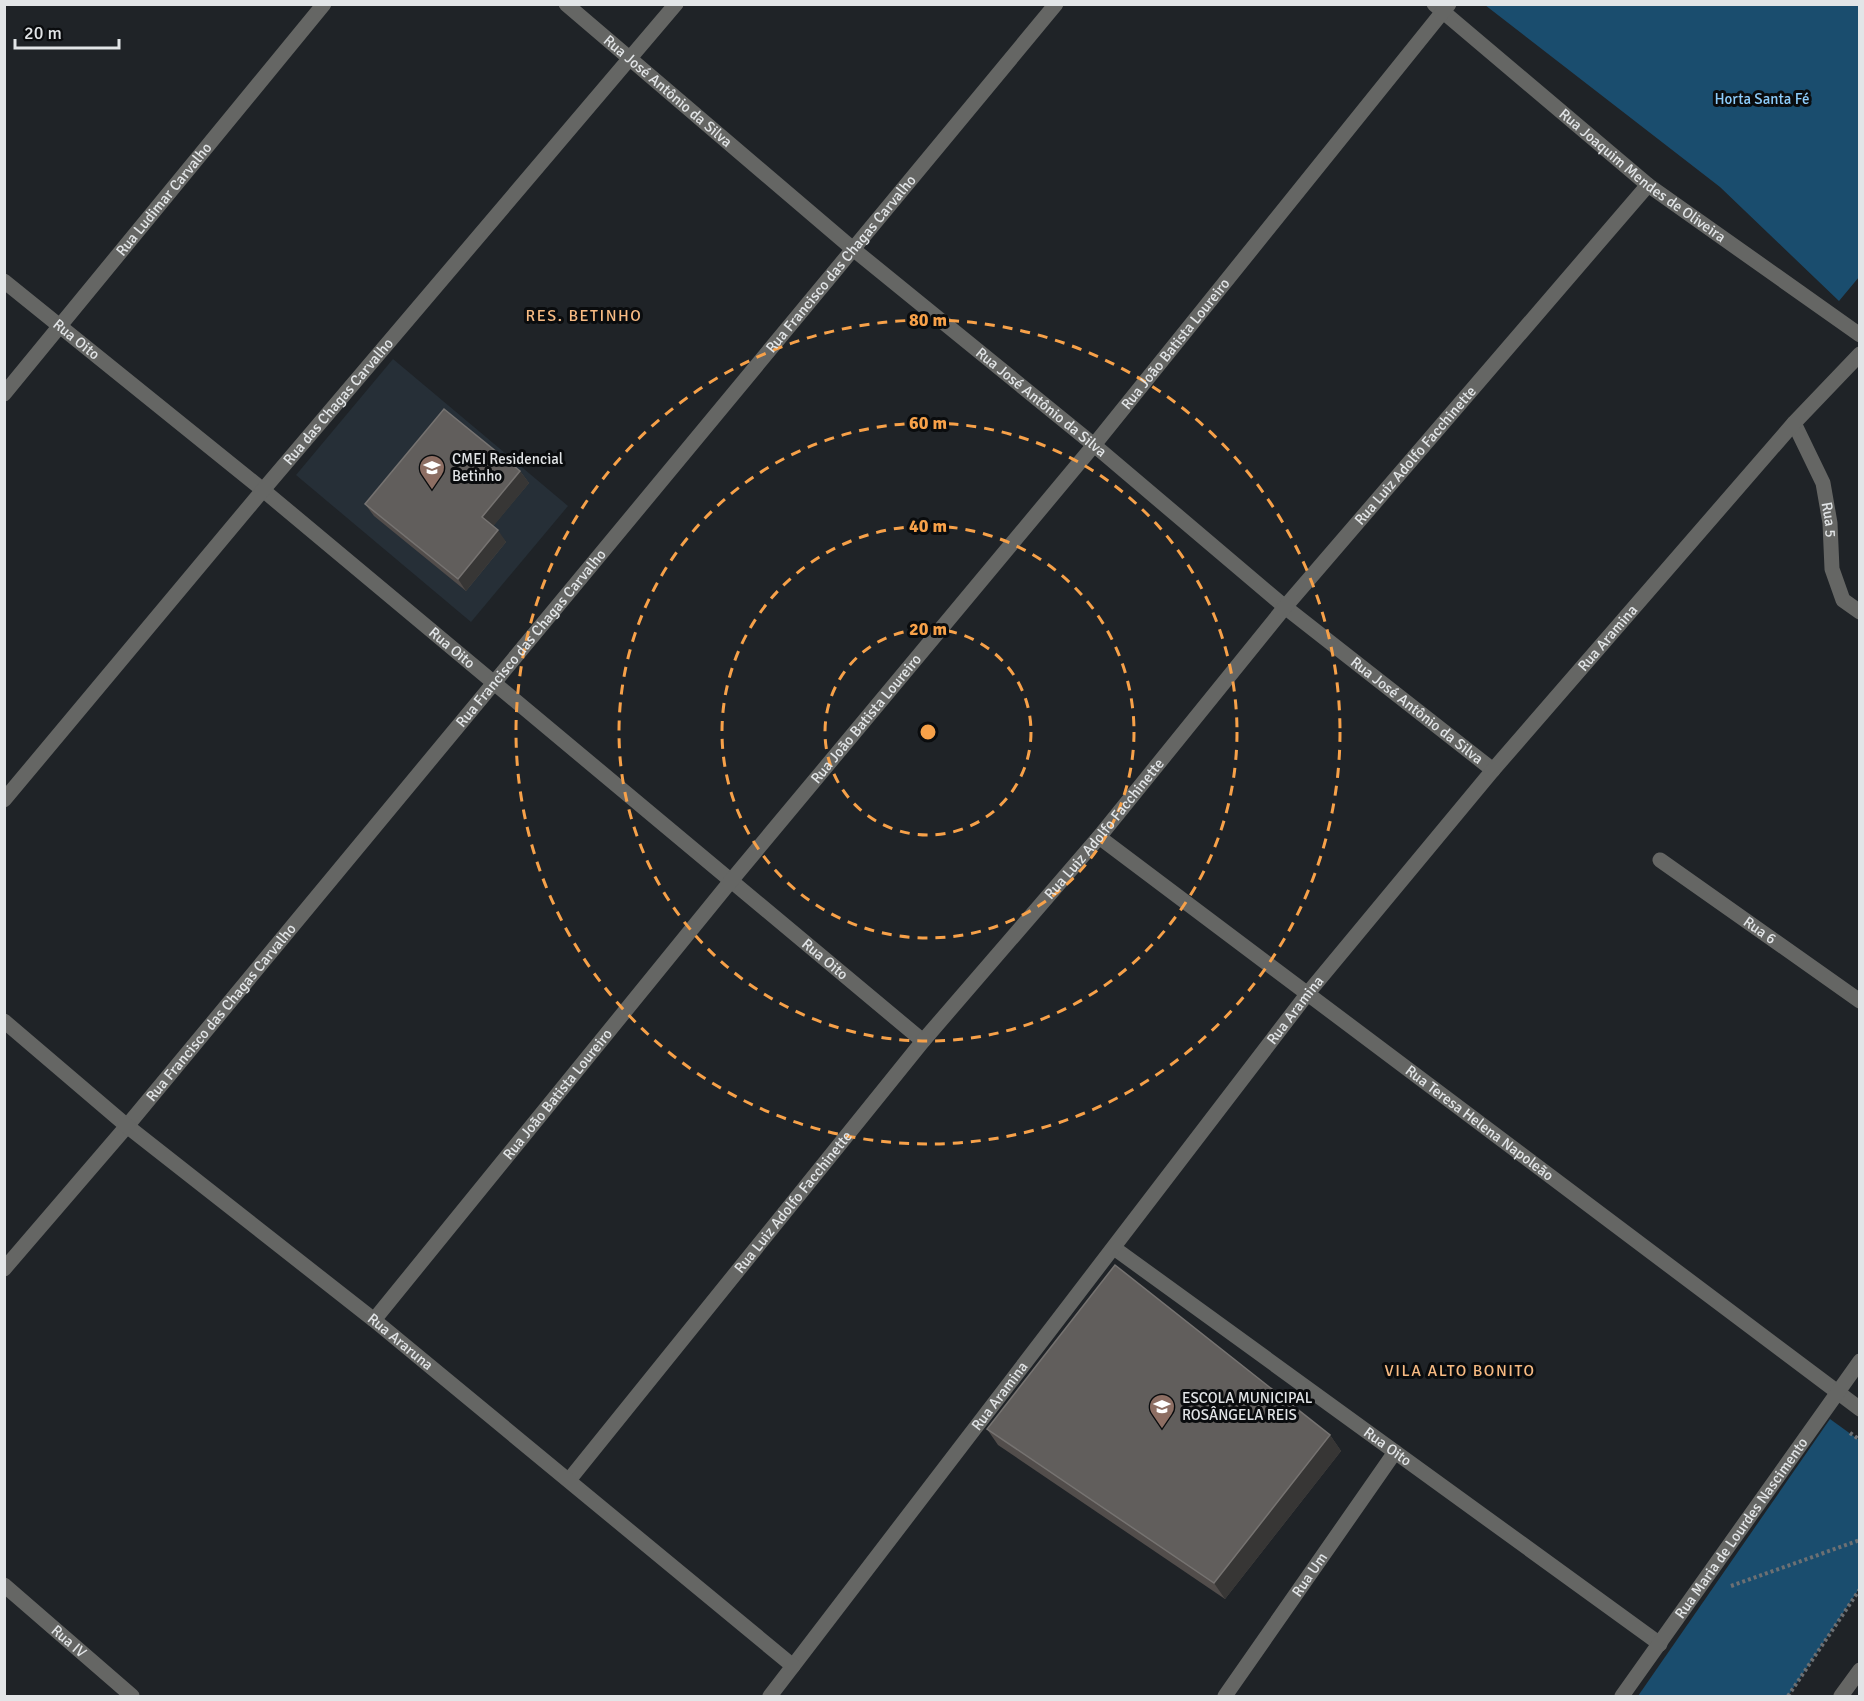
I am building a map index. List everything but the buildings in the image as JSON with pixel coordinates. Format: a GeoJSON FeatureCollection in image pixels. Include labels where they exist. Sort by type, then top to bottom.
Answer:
{"type":"FeatureCollection","features":[{"type":"Feature","properties":{"kind":"street","name":"Rua Ludimar Carvalho"},"geometry":{"type":"LineString","coordinates":[[4,394],[324,4]]}},
{"type":"Feature","properties":{"kind":"street","name":"Rua José Antônio da Silva"},"geometry":{"type":"LineString","coordinates":[[566,4],[853,249],[1094,445],[1286,607],[1493,770]]}},
{"type":"Feature","properties":{"kind":"street","name":"Rua das Chagas Carvalho"},"geometry":{"type":"LineString","coordinates":[[4,800],[263,490],[631,59],[675,4]]}},
{"type":"Feature","properties":{"kind":"street","name":"Rua Francisco das Chagas Carvalho"},"geometry":{"type":"LineString","coordinates":[[4,1269],[127,1126],[1056,4]]}},
{"type":"Feature","properties":{"kind":"street","name":"Rua Joaquim Mendes de Oliveira"},"geometry":{"type":"LineString","coordinates":[[1442,7],[1648,185],[1860,335]]}},
{"type":"Feature","properties":{"kind":"street","name":"Rua João Batista Loureiro"},"geometry":{"type":"LineString","coordinates":[[374,1320],[729,882],[1094,445],[1442,7]]}},
{"type":"Feature","properties":{"kind":"street","name":"Rua Luiz Adolfo Facchinette"},"geometry":{"type":"LineString","coordinates":[[569,1480],[923,1041],[1099,837],[1286,607],[1648,185]]}},
{"type":"Feature","properties":{"kind":"street","name":"Rua Oito"},"geometry":{"type":"LineString","coordinates":[[4,282],[263,490],[729,882],[923,1041]]}},
{"type":"Feature","properties":{"kind":"street","name":"Rua Aramina"},"geometry":{"type":"LineString","coordinates":[[770,1696],[1308,993],[1493,770],[1794,423],[1860,354]]}},
{"type":"Feature","properties":{"kind":"street","name":"Rua 5"},"geometry":{"type":"LineString","coordinates":[[1794,423],[1823,483],[1830,523],[1832,569],[1843,600],[1860,612]]}},
{"type":"Feature","properties":{"kind":"street","name":"Rua Teresa Helena Napoleão"},"geometry":{"type":"LineString","coordinates":[[1099,837],[1860,1409]]}},
{"type":"Feature","properties":{"kind":"street","name":"Rua 6"},"geometry":{"type":"LineString","coordinates":[[1660,860],[1860,1001]]}},
{"type":"Feature","properties":{"kind":"street","name":"Rua Araruna"},"geometry":{"type":"LineString","coordinates":[[4,1021],[127,1126],[374,1320],[793,1666]]}},
{"type":"Feature","properties":{"kind":"street","name":"Rua Oito"},"geometry":{"type":"LineString","coordinates":[[1114,1248],[1660,1644]]}},
{"type":"Feature","properties":{"kind":"street","name":"Rua Maria de Lourdes Nascimento"},"geometry":{"type":"LineString","coordinates":[[1622,1696],[1860,1361]]}},
{"type":"Feature","properties":{"kind":"street","name":"Rua Um"},"geometry":{"type":"LineString","coordinates":[[1225,1696],[1395,1452]]}},
{"type":"Feature","properties":{"kind":"street","name":"Rua IV"},"geometry":{"type":"LineString","coordinates":[[4,1585],[132,1696]]}},
{"type":"Feature","properties":{"kind":"street"},"geometry":{"type":"LineString","coordinates":[[1841,1696],[1860,1670]]}},
{"type":"Feature","properties":{"kind":"path"},"geometry":{"type":"LineString","coordinates":[[1693,1597],[1709,1594],[1860,1540]]}},
{"type":"Feature","properties":{"kind":"path"},"geometry":{"type":"LineString","coordinates":[[1788,1696],[1860,1589]]}},
{"type":"Feature","properties":{"kind":"shaded area","name":"CMEI Residencial Betinho"},"geometry":{"type":"Polygon","coordinates":[[[393,359],[568,506],[471,622],[296,475],[393,359]]]}},
{"type":"Feature","properties":{"kind":"green space","name":"Horta Santa Fé"},"geometry":{"type":"Polygon","coordinates":[[[1485,5],[1859,5],[1859,277],[1839,301],[1720,187],[1485,5]]]}},
{"type":"Feature","properties":{"kind":"green space"},"geometry":{"type":"Polygon","coordinates":[[[1830,1419],[1859,1440],[1859,1589],[1788,1696],[1638,1696],[1830,1419]]]}},
{"type":"Feature","properties":{"kind":"place","name":"CMEI Residencial Betinho"},"geometry":{"type":"Point","coordinates":[432,491]}},
{"type":"Feature","properties":{"kind":"place","name":"ESCOLA MUNICIPAL ROSÂNGELA REIS"},"geometry":{"type":"Point","coordinates":[1162,1430]}},
{"type":"Feature","properties":{"kind":"district","name":"RES. BETINHO"},"geometry":{"type":"Point","coordinates":[584,315]}},
{"type":"Feature","properties":{"kind":"district","name":"VILA ALTO BONITO"},"geometry":{"type":"Point","coordinates":[1460,1370]}}]}
